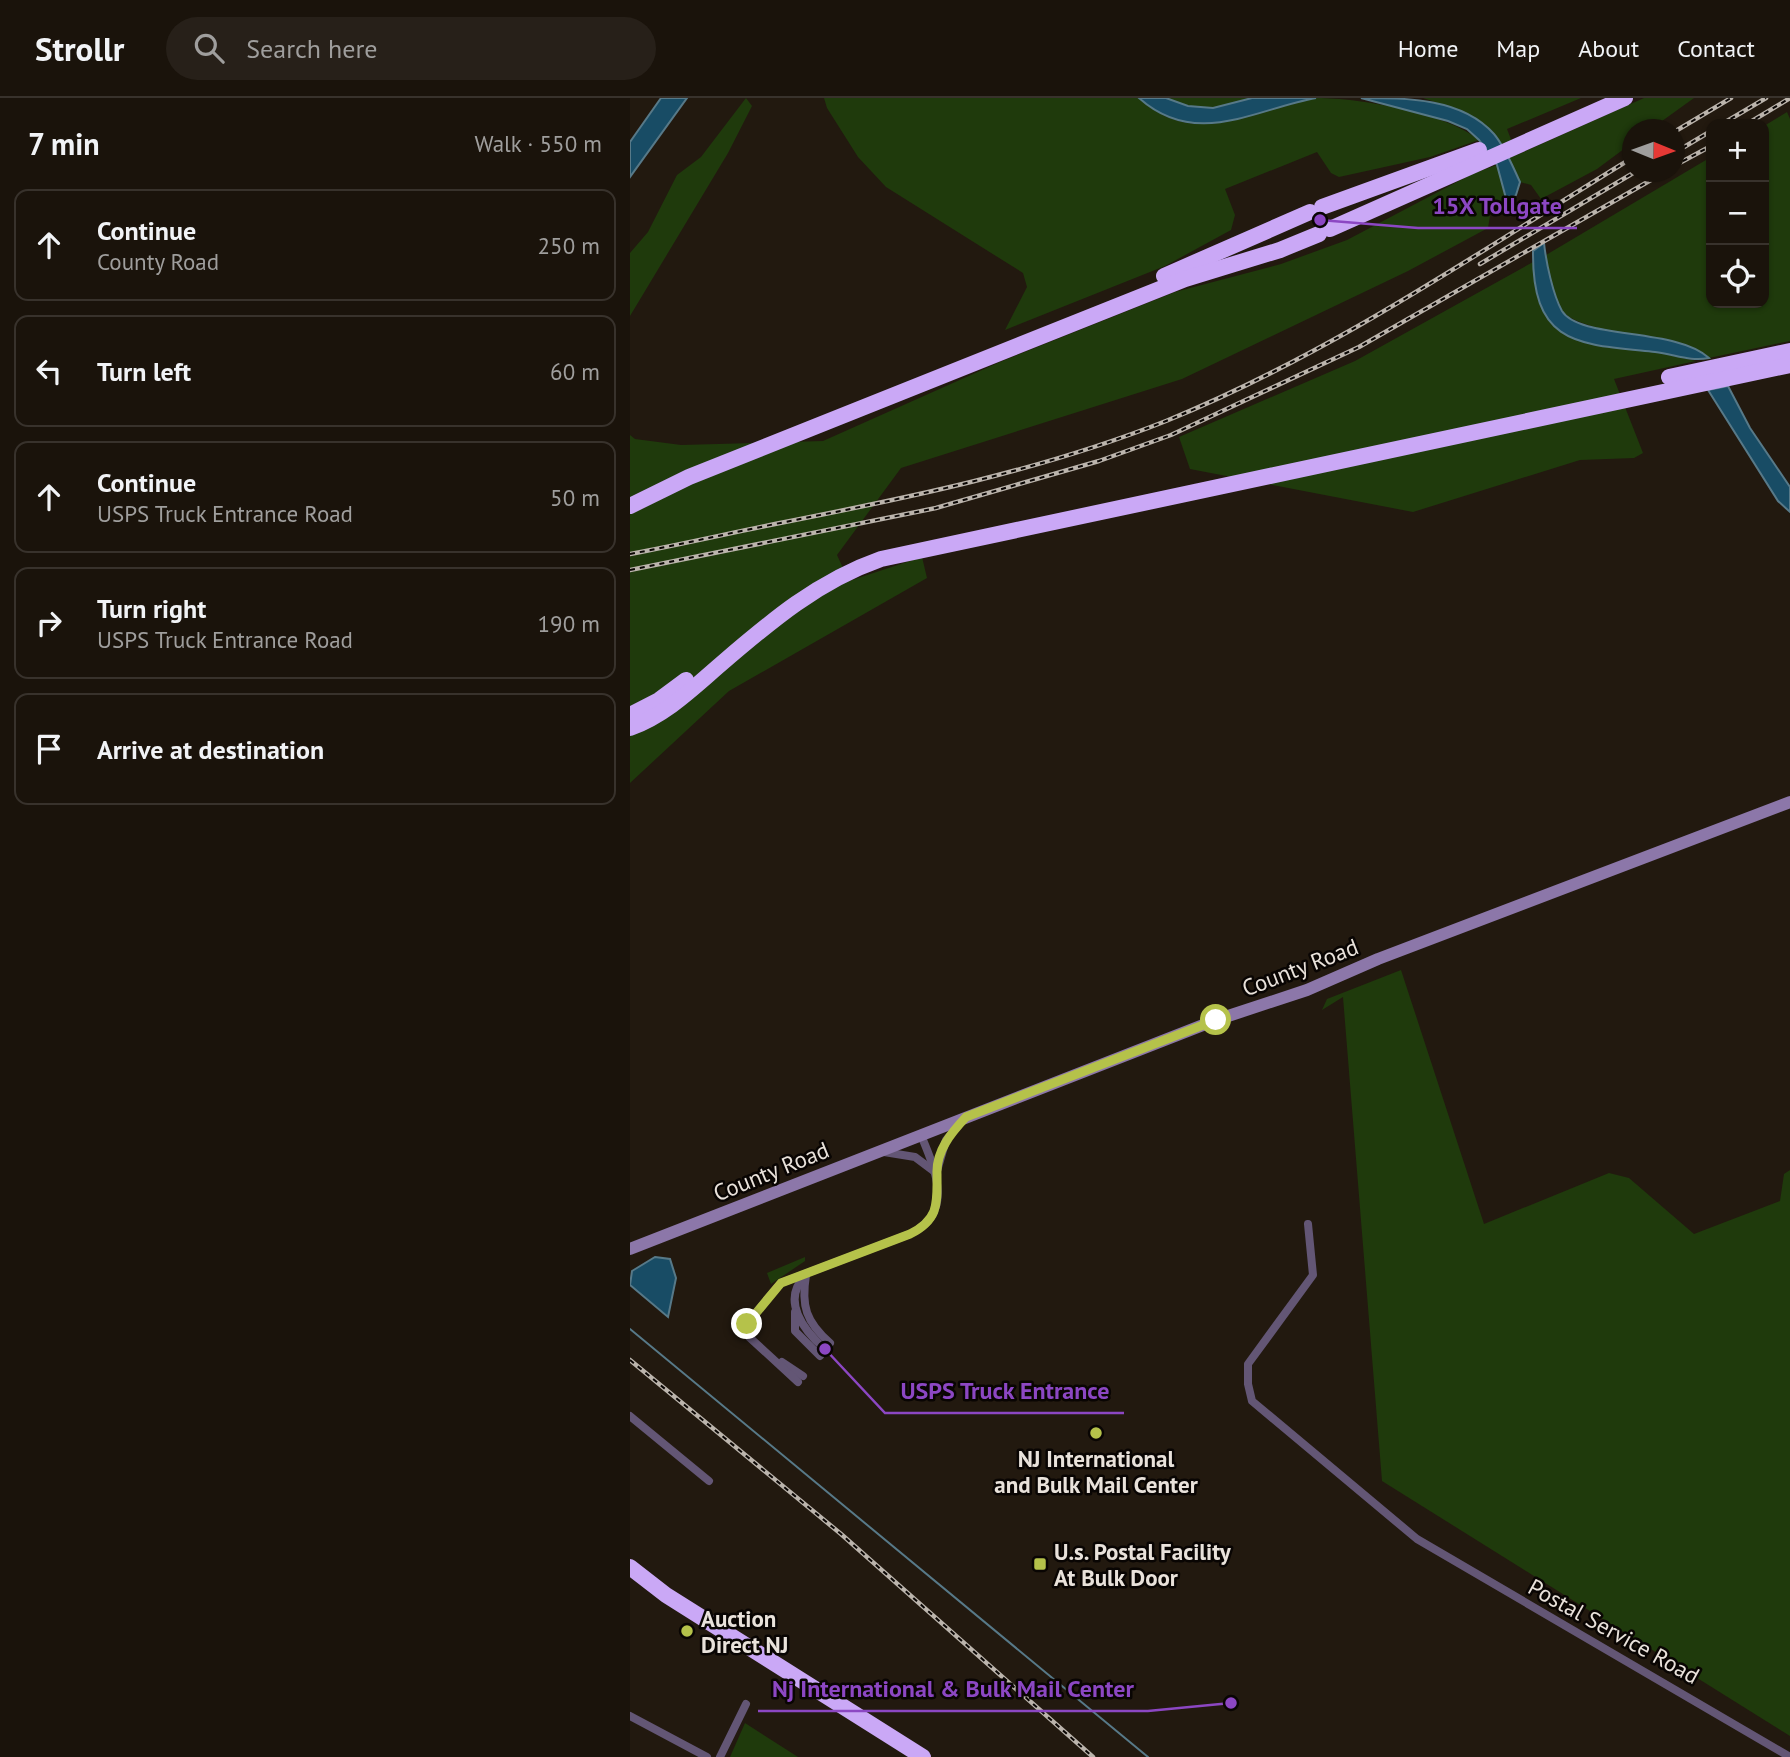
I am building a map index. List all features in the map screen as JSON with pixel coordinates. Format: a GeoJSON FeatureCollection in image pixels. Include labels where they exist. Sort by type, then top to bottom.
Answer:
{"type":"FeatureCollection","features":[{"type":"Feature","properties":{"kind":"highway"},"geometry":{"type":"LineString","coordinates":[[1518,140],[1601,98]]}},
{"type":"Feature","properties":{"kind":"highway"},"geometry":{"type":"LineString","coordinates":[[630,506],[689,477],[1006,344],[1316,209],[1475,157],[1625,98]]}},
{"type":"Feature","properties":{"kind":"highway"},"geometry":{"type":"LineString","coordinates":[[630,494],[673,472],[1006,344],[1195,275],[1280,250],[1325,231],[1475,157]]}},
{"type":"Feature","properties":{"kind":"highway"},"geometry":{"type":"LineString","coordinates":[[630,715],[678,687],[790,593],[917,539],[1790,351]]}},
{"type":"Feature","properties":{"kind":"highway"},"geometry":{"type":"LineString","coordinates":[[630,728],[675,703],[800,599],[853,564],[1790,365]]}},
{"type":"Feature","properties":{"kind":"highway"},"geometry":{"type":"LineString","coordinates":[[630,1567],[666,1595],[923,1757]]}},
{"type":"Feature","properties":{"kind":"highway"},"geometry":{"type":"LineString","coordinates":[[630,1577],[662,1603],[913,1757]]}},
{"type":"Feature","properties":{"kind":"main road","name":"County Road"},"geometry":{"type":"LineString","coordinates":[[630,1249],[1216,1020],[1307,990],[1378,959],[1790,802]]}},
{"type":"Feature","properties":{"kind":"street"},"geometry":{"type":"LineString","coordinates":[[800,1379],[749,1337],[747,1326],[781,1283],[920,1228],[933,1214],[938,1200],[937,1174],[946,1140],[966,1117]]}},
{"type":"Feature","properties":{"kind":"street"},"geometry":{"type":"LineString","coordinates":[[921,1135],[937,1174]]}},
{"type":"Feature","properties":{"kind":"street"},"geometry":{"type":"LineString","coordinates":[[877,1152],[915,1157],[937,1174]]}},
{"type":"Feature","properties":{"kind":"street","name":"Postal Service Road"},"geometry":{"type":"LineString","coordinates":[[1308,1224],[1313,1275],[1248,1364],[1248,1384],[1252,1401],[1417,1539],[1790,1756]]}},
{"type":"Feature","properties":{"kind":"street"},"geometry":{"type":"LineString","coordinates":[[806,1275],[806,1314],[825,1349],[805,1329],[795,1309],[797,1288],[806,1275]]}},
{"type":"Feature","properties":{"kind":"street"},"geometry":{"type":"LineString","coordinates":[[630,1416],[709,1481]]}},
{"type":"Feature","properties":{"kind":"street"},"geometry":{"type":"LineString","coordinates":[[720,1757],[746,1704]]}},
{"type":"Feature","properties":{"kind":"street"},"geometry":{"type":"LineString","coordinates":[[630,1716],[707,1757]]}},
{"type":"Feature","properties":{"kind":"green space"},"geometry":{"type":"Polygon","coordinates":[[[746,98],[752,106],[728,153],[630,316],[630,253],[648,232],[677,175],[701,157],[746,98]]]}},
{"type":"Feature","properties":{"kind":"green space"},"geometry":{"type":"Polygon","coordinates":[[[824,98],[1139,98],[1162,114],[1184,122],[1206,124],[1228,121],[1294,102],[1317,98],[1335,99],[1378,104],[1425,115],[1465,130],[1479,140],[1430,157],[1339,177],[1331,173],[1317,152],[1225,189],[1235,215],[1231,230],[1165,266],[1005,330],[1027,287],[1023,273],[886,187],[858,157],[827,108],[824,98]]]}},
{"type":"Feature","properties":{"kind":"green space"},"geometry":{"type":"Polygon","coordinates":[[[1166,98],[1252,98],[1231,104],[1198,107],[1166,98]]]}},
{"type":"Feature","properties":{"kind":"green space"},"geometry":{"type":"Polygon","coordinates":[[[1423,98],[1581,98],[1507,129],[1517,155],[1644,98],[1694,98],[1665,119],[1622,119],[1622,150],[1597,169],[1541,199],[1531,185],[1520,182],[1502,149],[1483,127],[1458,111],[1423,98]]]}},
{"type":"Feature","properties":{"kind":"green space"},"geometry":{"type":"Polygon","coordinates":[[[1787,112],[1790,119],[1790,341],[1709,358],[1703,353],[1586,324],[1563,312],[1550,276],[1546,255],[1669,182],[1685,182],[1685,172],[1706,160],[1706,308],[1769,308],[1769,123],[1787,112]]]}},
{"type":"Feature","properties":{"kind":"green space"},"geometry":{"type":"Polygon","coordinates":[[[1497,165],[1507,202],[1491,210],[1488,228],[1408,271],[1182,379],[901,468],[837,555],[849,581],[922,557],[927,578],[729,691],[630,783],[630,435],[635,439],[681,445],[823,441],[1000,362],[1175,292],[1281,264],[1347,240],[1474,173],[1497,165]]]}},
{"type":"Feature","properties":{"kind":"green space"},"geometry":{"type":"Polygon","coordinates":[[[1533,262],[1542,307],[1597,346],[1655,352],[1696,361],[1614,379],[1643,453],[1634,458],[1580,460],[1413,512],[1190,469],[1179,437],[1355,361],[1533,262]]]}},
{"type":"Feature","properties":{"kind":"green space"},"geometry":{"type":"Polygon","coordinates":[[[1401,970],[1484,1224],[1609,1173],[1629,1178],[1694,1234],[1780,1201],[1784,1174],[1790,1170],[1790,1736],[1382,1481],[1343,997],[1322,1010],[1327,999],[1401,970]]]}},
{"type":"Feature","properties":{"kind":"green space"},"geometry":{"type":"Polygon","coordinates":[[[805,1257],[805,1261],[771,1284],[767,1273],[805,1257]]]}},
{"type":"Feature","properties":{"kind":"green space"},"geometry":{"type":"Polygon","coordinates":[[[745,1723],[798,1757],[730,1757],[745,1723]]]}},
{"type":"Feature","properties":{"kind":"water"},"geometry":{"type":"Polygon","coordinates":[[[661,98],[687,98],[630,177],[630,142],[661,98]]]}},
{"type":"Feature","properties":{"kind":"water"},"geometry":{"type":"Polygon","coordinates":[[[1139,98],[1166,98],[1188,106],[1213,108],[1252,98],[1316,98],[1226,121],[1204,123],[1182,121],[1160,113],[1139,98]]]}},
{"type":"Feature","properties":{"kind":"water"},"geometry":{"type":"Polygon","coordinates":[[[1361,98],[1433,102],[1466,113],[1481,122],[1498,139],[1512,164],[1520,182],[1516,195],[1507,202],[1497,165],[1479,140],[1467,129],[1448,121],[1361,98]]]}},
{"type":"Feature","properties":{"kind":"water"},"geometry":{"type":"Polygon","coordinates":[[[1544,243],[1556,296],[1562,311],[1572,320],[1588,326],[1675,342],[1694,348],[1709,358],[1689,358],[1603,346],[1582,342],[1565,334],[1551,323],[1541,306],[1535,282],[1533,251],[1544,243]]]}},
{"type":"Feature","properties":{"kind":"water"},"geometry":{"type":"Polygon","coordinates":[[[1728,386],[1750,428],[1790,487],[1790,512],[1778,501],[1708,390],[1728,386]]]}},
{"type":"Feature","properties":{"kind":"water"},"geometry":{"type":"Polygon","coordinates":[[[655,1257],[670,1259],[676,1278],[668,1317],[630,1285],[632,1271],[655,1257]]]}},
{"type":"Feature","properties":{"kind":"waterway"},"geometry":{"type":"LineString","coordinates":[[630,1329],[1148,1757]]}},
{"type":"Feature","properties":{"kind":"railway"},"geometry":{"type":"LineString","coordinates":[[1685,125],[1731,98]]}},
{"type":"Feature","properties":{"kind":"railway"},"geometry":{"type":"LineString","coordinates":[[1730,119],[1766,98]]}},
{"type":"Feature","properties":{"kind":"railway"},"geometry":{"type":"LineString","coordinates":[[1755,119],[1790,98]]}},
{"type":"Feature","properties":{"kind":"railway"},"geometry":{"type":"LineString","coordinates":[[1685,146],[1706,134]]}},
{"type":"Feature","properties":{"kind":"railway"},"geometry":{"type":"LineString","coordinates":[[1685,160],[1706,149]]}},
{"type":"Feature","properties":{"kind":"railway"},"geometry":{"type":"LineString","coordinates":[[630,554],[973,482],[1070,455],[1166,421],[1228,394],[1347,332],[1622,164]]}},
{"type":"Feature","properties":{"kind":"railway"},"geometry":{"type":"LineString","coordinates":[[1480,264],[1622,180]]}},
{"type":"Feature","properties":{"kind":"railway"},"geometry":{"type":"LineString","coordinates":[[630,570],[936,508],[1099,461],[1171,435],[1359,347],[1648,182]]}},
{"type":"Feature","properties":{"kind":"railway"},"geometry":{"type":"LineString","coordinates":[[630,1360],[841,1534],[1093,1757]]}},
{"type":"Feature","properties":{"kind":"place","name":"15X Tollgate"},"geometry":{"type":"Point","coordinates":[1320,220]}},
{"type":"Feature","properties":{"kind":"place","name":"USPS Truck Entrance"},"geometry":{"type":"Point","coordinates":[825,1349]}},
{"type":"Feature","properties":{"kind":"place","name":"NJ International and Bulk Mail Center"},"geometry":{"type":"Point","coordinates":[1096,1433]}},
{"type":"Feature","properties":{"kind":"place","name":"U.s. Postal Facility At Bulk Door"},"geometry":{"type":"Point","coordinates":[1040,1564]}},
{"type":"Feature","properties":{"kind":"place","name":"Auction Direct NJ"},"geometry":{"type":"Point","coordinates":[687,1631]}},
{"type":"Feature","properties":{"kind":"place","name":"Nj International & Bulk Mail Center"},"geometry":{"type":"Point","coordinates":[1231,1703]}},
{"type":"Feature","properties":{"kind":"route"},"geometry":{"type":"LineString","coordinates":[[747,1324],[781,1283],[910,1234],[925,1225],[938,1200],[937,1174],[944,1145],[966,1117],[1216,1020]]}}]}
